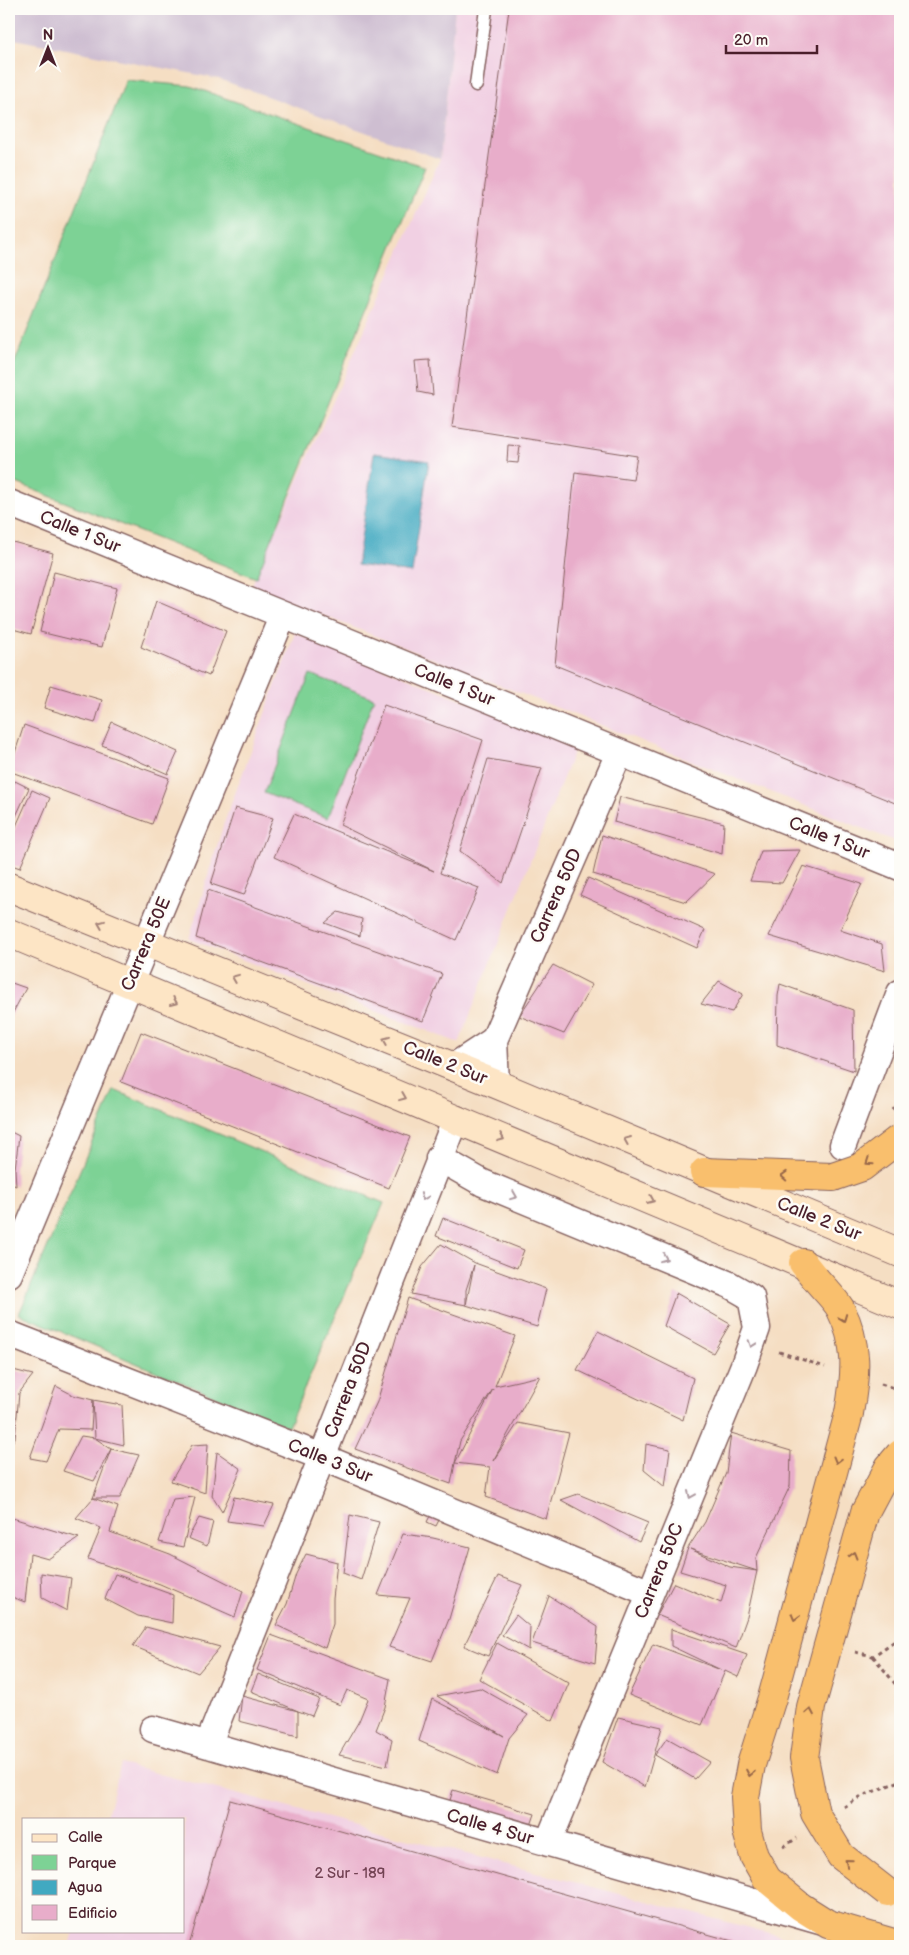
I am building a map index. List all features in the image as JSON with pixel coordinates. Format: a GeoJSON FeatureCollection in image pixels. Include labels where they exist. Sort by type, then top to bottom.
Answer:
{"type":"FeatureCollection","features":[{"type":"Feature","properties":{"kind":"highway"},"geometry":{"type":"LineString","coordinates":[[704,1172],[833,1177],[862,1167],[900,1138]]}},
{"type":"Feature","properties":{"kind":"highway"},"geometry":{"type":"LineString","coordinates":[[812,1270],[839,1308],[855,1348],[856,1377],[849,1413],[772,1698],[751,1765],[745,1798],[747,1831],[754,1856],[767,1879],[800,1907],[828,1924],[900,1945]]}},
{"type":"Feature","properties":{"kind":"highway"},"geometry":{"type":"LineString","coordinates":[[893,1895],[841,1856],[815,1812],[804,1758],[811,1707],[865,1512],[888,1467],[900,1454]]}},
{"type":"Feature","properties":{"kind":"main road","name":"Calle 2 Sur"},"geometry":{"type":"LineString","coordinates":[[9,887],[496,1084],[890,1248]]}},
{"type":"Feature","properties":{"kind":"main road"},"geometry":{"type":"LineString","coordinates":[[9,933],[812,1270],[900,1305]]}},
{"type":"Feature","properties":{"kind":"street","name":"Calle 1 Sur"},"geometry":{"type":"LineString","coordinates":[[9,503],[900,867]]}},
{"type":"Feature","properties":{"kind":"street","name":"Carrera 50E"},"geometry":{"type":"LineString","coordinates":[[9,1274],[282,615]]}},
{"type":"Feature","properties":{"kind":"street","name":"Carrera 50D"},"geometry":{"type":"LineString","coordinates":[[496,1084],[494,1040],[620,753]]}},
{"type":"Feature","properties":{"kind":"street"},"geometry":{"type":"LineString","coordinates":[[843,1145],[900,993]]}},
{"type":"Feature","properties":{"kind":"street"},"geometry":{"type":"LineString","coordinates":[[453,1067],[494,1040]]}},
{"type":"Feature","properties":{"kind":"street","name":"Carrera 50D"},"geometry":{"type":"LineString","coordinates":[[208,1745],[456,1119]]}},
{"type":"Feature","properties":{"kind":"street","name":"Carrera 50C"},"geometry":{"type":"LineString","coordinates":[[440,1158],[483,1183],[730,1285],[751,1297],[757,1328],[548,1843]]}},
{"type":"Feature","properties":{"kind":"street","name":"Calle 3 Sur"},"geometry":{"type":"LineString","coordinates":[[9,1334],[322,1457],[650,1593]]}},
{"type":"Feature","properties":{"kind":"street","name":"Calle 4 Sur"},"geometry":{"type":"LineString","coordinates":[[153,1729],[828,1924]]}},
{"type":"Feature","properties":{"kind":"lane"},"geometry":{"type":"LineString","coordinates":[[476,85],[486,9]]}},
{"type":"Feature","properties":{"kind":"path"},"geometry":{"type":"LineString","coordinates":[[874,1656],[895,1641],[900,1634]]}},
{"type":"Feature","properties":{"kind":"path"},"geometry":{"type":"LineString","coordinates":[[848,1651],[874,1656],[900,1690]]}},
{"type":"Feature","properties":{"kind":"shaded area"},"geometry":{"type":"Polygon","coordinates":[[[9,9],[455,9],[440,159],[219,79],[9,38],[9,9]]]}},
{"type":"Feature","properties":{"kind":"shaded area"},"geometry":{"type":"Polygon","coordinates":[[[455,9],[900,9],[900,843],[251,587],[440,159],[455,9]]]}},
{"type":"Feature","properties":{"kind":"shaded area"},"geometry":{"type":"Polygon","coordinates":[[[295,633],[576,745],[459,1043],[189,939],[223,826],[295,633]]]}},
{"type":"Feature","properties":{"kind":"shaded area"},"geometry":{"type":"Polygon","coordinates":[[[121,1764],[819,1946],[70,1946],[74,1932],[185,1932],[185,1818],[106,1818],[121,1764]]]}},
{"type":"Feature","properties":{"kind":"green space"},"geometry":{"type":"Polygon","coordinates":[[[126,80],[190,86],[425,167],[256,578],[9,480],[9,377],[126,80]]]}},
{"type":"Feature","properties":{"kind":"green space"},"geometry":{"type":"Polygon","coordinates":[[[310,674],[374,698],[328,818],[264,793],[310,674]]]}},
{"type":"Feature","properties":{"kind":"green space"},"geometry":{"type":"Polygon","coordinates":[[[114,1090],[384,1203],[288,1427],[19,1314],[114,1090]]]}},
{"type":"Feature","properties":{"kind":"water"},"geometry":{"type":"Polygon","coordinates":[[[374,453],[429,461],[412,573],[357,565],[374,453]]]}},
{"type":"Feature","properties":{"kind":"building"},"geometry":{"type":"Polygon","coordinates":[[[509,9],[900,9],[900,805],[555,665],[575,472],[633,480],[637,456],[452,427],[509,9]]]}},
{"type":"Feature","properties":{"kind":"building"},"geometry":{"type":"Polygon","coordinates":[[[430,360],[433,395],[418,392],[415,361],[430,360]]]}},
{"type":"Feature","properties":{"kind":"building"},"geometry":{"type":"Polygon","coordinates":[[[508,445],[520,446],[518,463],[507,462],[508,445]]]}},
{"type":"Feature","properties":{"kind":"building"},"geometry":{"type":"Polygon","coordinates":[[[9,541],[53,553],[31,634],[9,628],[9,541]]]}},
{"type":"Feature","properties":{"kind":"building"},"geometry":{"type":"Polygon","coordinates":[[[54,572],[117,588],[102,647],[40,632],[54,572]]]}},
{"type":"Feature","properties":{"kind":"building"},"geometry":{"type":"Polygon","coordinates":[[[156,601],[226,631],[209,676],[141,647],[156,601]]]}},
{"type":"Feature","properties":{"kind":"building"},"geometry":{"type":"Polygon","coordinates":[[[51,685],[102,700],[95,723],[44,708],[51,685]]]}},
{"type":"Feature","properties":{"kind":"building"},"geometry":{"type":"Polygon","coordinates":[[[384,705],[483,740],[440,873],[479,888],[456,940],[274,857],[294,814],[434,871],[340,825],[384,705]]]}},
{"type":"Feature","properties":{"kind":"building"},"geometry":{"type":"Polygon","coordinates":[[[112,722],[178,752],[168,774],[102,745],[112,722]]]}},
{"type":"Feature","properties":{"kind":"building"},"geometry":{"type":"Polygon","coordinates":[[[24,725],[169,778],[152,824],[9,771],[24,725]]]}},
{"type":"Feature","properties":{"kind":"building"},"geometry":{"type":"Polygon","coordinates":[[[488,759],[542,768],[503,883],[460,851],[488,759]]]}},
{"type":"Feature","properties":{"kind":"building"},"geometry":{"type":"Polygon","coordinates":[[[15,781],[29,788],[9,831],[9,794],[15,781]]]}},
{"type":"Feature","properties":{"kind":"building"},"geometry":{"type":"Polygon","coordinates":[[[32,790],[50,798],[20,868],[9,864],[9,842],[32,790]]]}},
{"type":"Feature","properties":{"kind":"building"},"geometry":{"type":"Polygon","coordinates":[[[620,797],[724,823],[722,854],[614,822],[620,797]]]}},
{"type":"Feature","properties":{"kind":"building"},"geometry":{"type":"Polygon","coordinates":[[[235,808],[273,818],[244,895],[211,884],[235,808]]]}},
{"type":"Feature","properties":{"kind":"building"},"geometry":{"type":"Polygon","coordinates":[[[602,835],[715,874],[686,902],[593,874],[602,835]]]}},
{"type":"Feature","properties":{"kind":"building"},"geometry":{"type":"Polygon","coordinates":[[[800,850],[782,883],[750,881],[761,851],[800,850]]]}},
{"type":"Feature","properties":{"kind":"building"},"geometry":{"type":"Polygon","coordinates":[[[803,866],[862,884],[840,930],[882,944],[885,971],[769,936],[803,866]]]}},
{"type":"Feature","properties":{"kind":"building"},"geometry":{"type":"Polygon","coordinates":[[[588,878],[705,930],[697,948],[580,895],[588,878]]]}},
{"type":"Feature","properties":{"kind":"building"},"geometry":{"type":"Polygon","coordinates":[[[208,890],[442,974],[423,1021],[196,938],[208,890]]]}},
{"type":"Feature","properties":{"kind":"building"},"geometry":{"type":"Polygon","coordinates":[[[338,912],[362,919],[360,936],[325,923],[338,912]]]}},
{"type":"Feature","properties":{"kind":"building"},"geometry":{"type":"Polygon","coordinates":[[[553,965],[592,985],[564,1034],[519,1016],[553,965]]]}},
{"type":"Feature","properties":{"kind":"building"},"geometry":{"type":"Polygon","coordinates":[[[719,981],[743,994],[732,1012],[701,1004],[719,981]]]}},
{"type":"Feature","properties":{"kind":"building"},"geometry":{"type":"Polygon","coordinates":[[[9,982],[26,988],[9,1020],[9,982]]]}},
{"type":"Feature","properties":{"kind":"building"},"geometry":{"type":"Polygon","coordinates":[[[780,984],[853,1010],[854,1071],[777,1045],[780,984]]]}},
{"type":"Feature","properties":{"kind":"building"},"geometry":{"type":"Polygon","coordinates":[[[141,1032],[410,1137],[389,1188],[121,1082],[141,1032]]]}},
{"type":"Feature","properties":{"kind":"building"},"geometry":{"type":"Polygon","coordinates":[[[9,1131],[19,1136],[15,1169],[16,1186],[9,1183],[9,1131]]]}},
{"type":"Feature","properties":{"kind":"building"},"geometry":{"type":"Polygon","coordinates":[[[443,1218],[524,1250],[517,1268],[436,1236],[443,1218]]]}},
{"type":"Feature","properties":{"kind":"building"},"geometry":{"type":"Polygon","coordinates":[[[441,1244],[475,1263],[546,1289],[537,1327],[466,1305],[411,1294],[422,1267],[441,1244]],[[474,1265],[466,1290],[466,1305],[474,1265]]]}},
{"type":"Feature","properties":{"kind":"building"},"geometry":{"type":"Polygon","coordinates":[[[676,1293],[730,1324],[713,1353],[664,1326],[676,1293]]]}},
{"type":"Feature","properties":{"kind":"building"},"geometry":{"type":"Polygon","coordinates":[[[408,1298],[515,1336],[495,1386],[540,1376],[493,1461],[518,1423],[569,1433],[546,1519],[486,1497],[490,1467],[455,1463],[451,1484],[355,1449],[377,1402],[408,1298]],[[493,1389],[460,1441],[455,1463],[493,1389]]]}},
{"type":"Feature","properties":{"kind":"building"},"geometry":{"type":"Polygon","coordinates":[[[598,1331],[693,1378],[683,1420],[577,1370],[598,1331]]]}},
{"type":"Feature","properties":{"kind":"building"},"geometry":{"type":"Polygon","coordinates":[[[9,1369],[33,1375],[19,1393],[15,1438],[9,1447],[9,1369]]]}},
{"type":"Feature","properties":{"kind":"building"},"geometry":{"type":"Polygon","coordinates":[[[56,1386],[73,1395],[93,1400],[91,1430],[59,1429],[46,1461],[30,1458],[56,1386]]]}},
{"type":"Feature","properties":{"kind":"building"},"geometry":{"type":"Polygon","coordinates":[[[93,1400],[122,1405],[124,1445],[95,1438],[93,1400]]]}},
{"type":"Feature","properties":{"kind":"building"},"geometry":{"type":"Polygon","coordinates":[[[731,1433],[791,1451],[790,1486],[756,1558],[757,1571],[747,1617],[736,1648],[657,1615],[674,1583],[721,1603],[726,1585],[680,1571],[688,1548],[705,1522],[726,1473],[731,1433]],[[690,1549],[730,1567],[757,1571],[690,1549]]]}},
{"type":"Feature","properties":{"kind":"building"},"geometry":{"type":"Polygon","coordinates":[[[81,1436],[95,1438],[111,1449],[94,1481],[63,1471],[81,1436]]]}},
{"type":"Feature","properties":{"kind":"building"},"geometry":{"type":"Polygon","coordinates":[[[208,1444],[205,1493],[171,1481],[192,1445],[208,1444]]]}},
{"type":"Feature","properties":{"kind":"building"},"geometry":{"type":"Polygon","coordinates":[[[646,1444],[670,1449],[665,1487],[644,1470],[646,1444]]]}},
{"type":"Feature","properties":{"kind":"building"},"geometry":{"type":"Polygon","coordinates":[[[111,1449],[139,1455],[120,1498],[93,1498],[111,1449]]]}},
{"type":"Feature","properties":{"kind":"building"},"geometry":{"type":"Polygon","coordinates":[[[217,1452],[241,1469],[222,1512],[212,1496],[217,1452]]]}},
{"type":"Feature","properties":{"kind":"building"},"geometry":{"type":"Polygon","coordinates":[[[578,1494],[648,1523],[639,1542],[561,1500],[578,1494]]]}},
{"type":"Feature","properties":{"kind":"building"},"geometry":{"type":"Polygon","coordinates":[[[195,1497],[183,1547],[159,1542],[173,1499],[195,1497]]]}},
{"type":"Feature","properties":{"kind":"building"},"geometry":{"type":"Polygon","coordinates":[[[234,1497],[274,1505],[264,1526],[227,1521],[234,1497]]]}},
{"type":"Feature","properties":{"kind":"building"},"geometry":{"type":"Polygon","coordinates":[[[93,1498],[118,1507],[110,1532],[170,1554],[243,1591],[235,1617],[160,1584],[88,1559],[101,1528],[76,1518],[93,1498]]]}},
{"type":"Feature","properties":{"kind":"building"},"geometry":{"type":"Polygon","coordinates":[[[431,1514],[440,1518],[436,1526],[427,1522],[431,1514]]]}},
{"type":"Feature","properties":{"kind":"building"},"geometry":{"type":"Polygon","coordinates":[[[350,1515],[379,1522],[361,1580],[343,1573],[350,1515]]]}},
{"type":"Feature","properties":{"kind":"building"},"geometry":{"type":"Polygon","coordinates":[[[9,1517],[79,1538],[48,1559],[30,1554],[25,1602],[9,1596],[9,1517]]]}},
{"type":"Feature","properties":{"kind":"building"},"geometry":{"type":"Polygon","coordinates":[[[199,1518],[213,1522],[207,1546],[188,1538],[199,1518]]]}},
{"type":"Feature","properties":{"kind":"building"},"geometry":{"type":"Polygon","coordinates":[[[403,1534],[433,1538],[470,1547],[449,1619],[432,1661],[389,1647],[410,1598],[378,1595],[403,1534]]]}},
{"type":"Feature","properties":{"kind":"building"},"geometry":{"type":"Polygon","coordinates":[[[306,1554],[337,1562],[333,1599],[333,1624],[325,1648],[276,1625],[287,1604],[296,1574],[306,1554]]]}},
{"type":"Feature","properties":{"kind":"building"},"geometry":{"type":"Polygon","coordinates":[[[41,1573],[71,1578],[67,1611],[42,1598],[41,1573]]]}},
{"type":"Feature","properties":{"kind":"building"},"geometry":{"type":"Polygon","coordinates":[[[115,1574],[173,1595],[172,1623],[138,1616],[105,1599],[115,1574]]]}},
{"type":"Feature","properties":{"kind":"building"},"geometry":{"type":"Polygon","coordinates":[[[498,1576],[522,1585],[488,1656],[464,1646],[498,1576]]]}},
{"type":"Feature","properties":{"kind":"building"},"geometry":{"type":"Polygon","coordinates":[[[549,1596],[598,1627],[595,1663],[532,1643],[549,1596]]]}},
{"type":"Feature","properties":{"kind":"building"},"geometry":{"type":"Polygon","coordinates":[[[516,1615],[530,1627],[529,1650],[502,1635],[516,1615]]]}},
{"type":"Feature","properties":{"kind":"building"},"geometry":{"type":"Polygon","coordinates":[[[146,1627],[220,1647],[198,1673],[133,1646],[146,1627]]]}},
{"type":"Feature","properties":{"kind":"building"},"geometry":{"type":"Polygon","coordinates":[[[671,1629],[747,1655],[738,1677],[725,1671],[702,1725],[629,1695],[653,1644],[721,1670],[671,1646],[671,1629]]]}},
{"type":"Feature","properties":{"kind":"building"},"geometry":{"type":"Polygon","coordinates":[[[271,1635],[390,1679],[385,1707],[376,1730],[392,1739],[387,1766],[339,1755],[359,1721],[368,1699],[347,1690],[340,1705],[257,1670],[271,1635]]]}},
{"type":"Feature","properties":{"kind":"building"},"geometry":{"type":"Polygon","coordinates":[[[497,1643],[569,1683],[553,1721],[479,1679],[497,1643]]]}},
{"type":"Feature","properties":{"kind":"building"},"geometry":{"type":"Polygon","coordinates":[[[258,1674],[319,1699],[312,1716],[251,1691],[258,1674]]]}},
{"type":"Feature","properties":{"kind":"building"},"geometry":{"type":"Polygon","coordinates":[[[480,1688],[528,1715],[509,1738],[497,1775],[419,1741],[432,1699],[504,1736],[437,1696],[480,1688]]]}},
{"type":"Feature","properties":{"kind":"building"},"geometry":{"type":"Polygon","coordinates":[[[242,1696],[298,1711],[298,1736],[239,1721],[242,1696]]]}},
{"type":"Feature","properties":{"kind":"building"},"geometry":{"type":"Polygon","coordinates":[[[618,1717],[662,1727],[645,1787],[602,1762],[618,1717]]]}},
{"type":"Feature","properties":{"kind":"building"},"geometry":{"type":"Polygon","coordinates":[[[667,1738],[710,1762],[695,1779],[655,1755],[667,1738]]]}},
{"type":"Feature","properties":{"kind":"building"},"geometry":{"type":"Polygon","coordinates":[[[453,1790],[535,1814],[529,1831],[448,1807],[453,1790]]]}},
{"type":"Feature","properties":{"kind":"building"},"geometry":{"type":"Polygon","coordinates":[[[230,1800],[750,1946],[189,1946],[230,1800]]]}}]}
